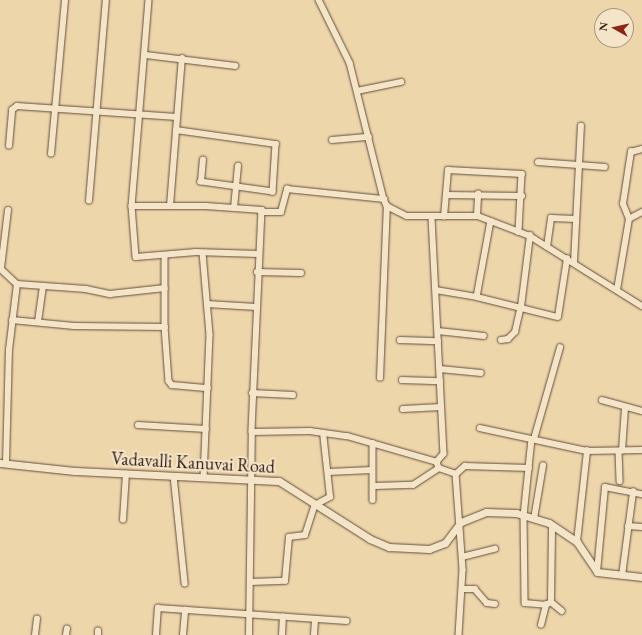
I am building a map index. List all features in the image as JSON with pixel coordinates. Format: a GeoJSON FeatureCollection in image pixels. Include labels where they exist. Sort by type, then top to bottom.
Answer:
{"type":"FeatureCollection","features":[{"type":"Feature","properties":{"kind":"street"},"geometry":{"type":"LineString","coordinates":[[51,154],[64,0]]}},
{"type":"Feature","properties":{"kind":"street"},"geometry":{"type":"LineString","coordinates":[[89,200],[106,0]]}},
{"type":"Feature","properties":{"kind":"street"},"geometry":{"type":"LineString","coordinates":[[149,0],[146,55],[132,206],[136,257],[203,252],[258,254]]}},
{"type":"Feature","properties":{"kind":"street"},"geometry":{"type":"LineString","coordinates":[[320,1],[350,63],[387,206],[380,378]]}},
{"type":"Feature","properties":{"kind":"street"},"geometry":{"type":"LineString","coordinates":[[146,55],[182,58],[207,64],[235,66]]}},
{"type":"Feature","properties":{"kind":"street"},"geometry":{"type":"LineString","coordinates":[[170,206],[182,58]]}},
{"type":"Feature","properties":{"kind":"street"},"geometry":{"type":"LineString","coordinates":[[357,91],[401,82]]}},
{"type":"Feature","properties":{"kind":"street"},"geometry":{"type":"LineString","coordinates":[[10,146],[14,108],[54,108],[177,117]]}},
{"type":"Feature","properties":{"kind":"street"},"geometry":{"type":"LineString","coordinates":[[574,263],[581,126]]}},
{"type":"Feature","properties":{"kind":"street"},"geometry":{"type":"LineString","coordinates":[[176,130],[276,144],[273,192],[201,182],[203,160]]}},
{"type":"Feature","properties":{"kind":"street"},"geometry":{"type":"LineString","coordinates":[[332,140],[369,137]]}},
{"type":"Feature","properties":{"kind":"street"},"geometry":{"type":"LineString","coordinates":[[617,290],[629,219],[623,204],[631,152],[642,149]]}},
{"type":"Feature","properties":{"kind":"street"},"geometry":{"type":"LineString","coordinates":[[538,162],[605,168]]}},
{"type":"Feature","properties":{"kind":"street"},"geometry":{"type":"LineString","coordinates":[[234,208],[238,166]]}},
{"type":"Feature","properties":{"kind":"street"},"geometry":{"type":"LineString","coordinates":[[444,217],[448,170],[522,174],[520,232]]}},
{"type":"Feature","properties":{"kind":"street"},"geometry":{"type":"LineString","coordinates":[[132,206],[234,208],[262,210],[262,212],[281,212],[287,189],[384,198]]}},
{"type":"Feature","properties":{"kind":"street"},"geometry":{"type":"LineString","coordinates":[[477,216],[478,194]]}},
{"type":"Feature","properties":{"kind":"street"},"geometry":{"type":"LineString","coordinates":[[446,195],[478,194],[522,196]]}},
{"type":"Feature","properties":{"kind":"street"},"geometry":{"type":"LineString","coordinates":[[387,206],[407,216],[432,218],[477,216],[520,232],[530,236],[642,306]]}},
{"type":"Feature","properties":{"kind":"street"},"geometry":{"type":"LineString","coordinates":[[8,210],[0,268],[17,284],[86,289],[110,294],[165,288]]}},
{"type":"Feature","properties":{"kind":"street"},"geometry":{"type":"LineString","coordinates":[[249,635],[251,582],[252,393],[257,272],[262,212]]}},
{"type":"Feature","properties":{"kind":"street"},"geometry":{"type":"LineString","coordinates":[[629,219],[642,212]]}},
{"type":"Feature","properties":{"kind":"street"},"geometry":{"type":"LineString","coordinates":[[432,218],[444,454],[437,462]]}},
{"type":"Feature","properties":{"kind":"street"},"geometry":{"type":"LineString","coordinates":[[547,247],[551,218],[576,219]]}},
{"type":"Feature","properties":{"kind":"street"},"geometry":{"type":"LineString","coordinates":[[477,297],[491,221]]}},
{"type":"Feature","properties":{"kind":"street"},"geometry":{"type":"LineString","coordinates":[[501,340],[508,339],[515,332],[521,307],[530,236]]}},
{"type":"Feature","properties":{"kind":"street"},"geometry":{"type":"LineString","coordinates":[[203,252],[210,335],[204,478]]}},
{"type":"Feature","properties":{"kind":"street"},"geometry":{"type":"LineString","coordinates":[[165,255],[165,327],[169,381],[172,385],[208,388]]}},
{"type":"Feature","properties":{"kind":"street"},"geometry":{"type":"LineString","coordinates":[[436,290],[521,307],[558,318],[567,259]]}},
{"type":"Feature","properties":{"kind":"street"},"geometry":{"type":"LineString","coordinates":[[257,272],[301,273]]}},
{"type":"Feature","properties":{"kind":"street"},"geometry":{"type":"LineString","coordinates":[[3,463],[12,320],[17,284]]}},
{"type":"Feature","properties":{"kind":"street"},"geometry":{"type":"LineString","coordinates":[[38,322],[43,286]]}},
{"type":"Feature","properties":{"kind":"street"},"geometry":{"type":"LineString","coordinates":[[208,304],[256,307]]}},
{"type":"Feature","properties":{"kind":"street"},"geometry":{"type":"LineString","coordinates":[[12,320],[74,326],[165,327]]}},
{"type":"Feature","properties":{"kind":"street"},"geometry":{"type":"LineString","coordinates":[[438,331],[484,336]]}},
{"type":"Feature","properties":{"kind":"street"},"geometry":{"type":"LineString","coordinates":[[400,340],[438,341]]}},
{"type":"Feature","properties":{"kind":"street"},"geometry":{"type":"LineString","coordinates":[[560,348],[533,439],[524,516],[525,603],[548,603],[562,611]]}},
{"type":"Feature","properties":{"kind":"street"},"geometry":{"type":"LineString","coordinates":[[440,369],[481,373]]}},
{"type":"Feature","properties":{"kind":"street"},"geometry":{"type":"LineString","coordinates":[[0,379],[8,380]]}},
{"type":"Feature","properties":{"kind":"street"},"geometry":{"type":"LineString","coordinates":[[402,380],[440,381]]}},
{"type":"Feature","properties":{"kind":"street"},"geometry":{"type":"LineString","coordinates":[[252,393],[293,395]]}},
{"type":"Feature","properties":{"kind":"street"},"geometry":{"type":"LineString","coordinates":[[602,400],[625,408],[642,411]]}},
{"type":"Feature","properties":{"kind":"street"},"geometry":{"type":"LineString","coordinates":[[403,409],[441,407]]}},
{"type":"Feature","properties":{"kind":"street"},"geometry":{"type":"LineString","coordinates":[[620,481],[625,408]]}},
{"type":"Feature","properties":{"kind":"street"},"geometry":{"type":"LineString","coordinates":[[138,425],[206,430]]}},
{"type":"Feature","properties":{"kind":"street"},"geometry":{"type":"LineString","coordinates":[[480,428],[587,451],[642,450]]}},
{"type":"Feature","properties":{"kind":"street"},"geometry":{"type":"LineString","coordinates":[[252,432],[323,433],[373,443],[437,462]]}},
{"type":"Feature","properties":{"kind":"street"},"geometry":{"type":"LineString","coordinates":[[251,582],[285,581],[288,537],[305,535],[315,505],[330,497],[323,433]]}},
{"type":"Feature","properties":{"kind":"street"},"geometry":{"type":"LineString","coordinates":[[373,443],[373,500]]}},
{"type":"Feature","properties":{"kind":"street"},"geometry":{"type":"LineString","coordinates":[[577,542],[587,451]]}},
{"type":"Feature","properties":{"kind":"street"},"geometry":{"type":"LineString","coordinates":[[437,462],[439,468]]}},
{"type":"Feature","properties":{"kind":"street","name":"Vadavalli Kanuvai Road"},"geometry":{"type":"LineString","coordinates":[[3,463],[126,474],[279,481],[296,490],[315,505],[370,540],[389,547],[429,549],[445,542],[461,522],[486,512],[524,516],[552,526],[577,542],[597,572]]}},
{"type":"Feature","properties":{"kind":"street"},"geometry":{"type":"LineString","coordinates":[[456,474],[465,466],[529,468]]}},
{"type":"Feature","properties":{"kind":"street"},"geometry":{"type":"LineString","coordinates":[[534,519],[543,466]]}},
{"type":"Feature","properties":{"kind":"street"},"geometry":{"type":"LineString","coordinates":[[439,468],[456,474]]}},
{"type":"Feature","properties":{"kind":"street"},"geometry":{"type":"LineString","coordinates":[[374,486],[413,485],[439,468]]}},
{"type":"Feature","properties":{"kind":"street"},"geometry":{"type":"LineString","coordinates":[[328,472],[372,470]]}},
{"type":"Feature","properties":{"kind":"street"},"geometry":{"type":"LineString","coordinates":[[123,520],[126,474]]}},
{"type":"Feature","properties":{"kind":"street"},"geometry":{"type":"LineString","coordinates":[[456,474],[461,522],[462,556],[460,635]]}},
{"type":"Feature","properties":{"kind":"street"},"geometry":{"type":"LineString","coordinates":[[174,476],[185,583]]}},
{"type":"Feature","properties":{"kind":"street"},"geometry":{"type":"LineString","coordinates":[[642,494],[605,487],[597,572],[622,576],[642,577]]}},
{"type":"Feature","properties":{"kind":"street"},"geometry":{"type":"LineString","coordinates":[[622,576],[632,492]]}},
{"type":"Feature","properties":{"kind":"street"},"geometry":{"type":"LineString","coordinates":[[541,625],[548,603],[552,526]]}},
{"type":"Feature","properties":{"kind":"street"},"geometry":{"type":"LineString","coordinates":[[628,526],[642,528]]}},
{"type":"Feature","properties":{"kind":"street"},"geometry":{"type":"LineString","coordinates":[[462,556],[495,549]]}},
{"type":"Feature","properties":{"kind":"street"},"geometry":{"type":"LineString","coordinates":[[462,589],[476,589],[487,604],[495,604]]}},
{"type":"Feature","properties":{"kind":"street"},"geometry":{"type":"LineString","coordinates":[[156,635],[158,608],[315,620],[348,621]]}},
{"type":"Feature","properties":{"kind":"street"},"geometry":{"type":"LineString","coordinates":[[183,635],[185,610]]}},
{"type":"Feature","properties":{"kind":"street"},"geometry":{"type":"LineString","coordinates":[[282,635],[283,617]]}},
{"type":"Feature","properties":{"kind":"street"},"geometry":{"type":"LineString","coordinates":[[35,635],[37,619]]}},
{"type":"Feature","properties":{"kind":"street"},"geometry":{"type":"LineString","coordinates":[[314,635],[315,620]]}}]}
